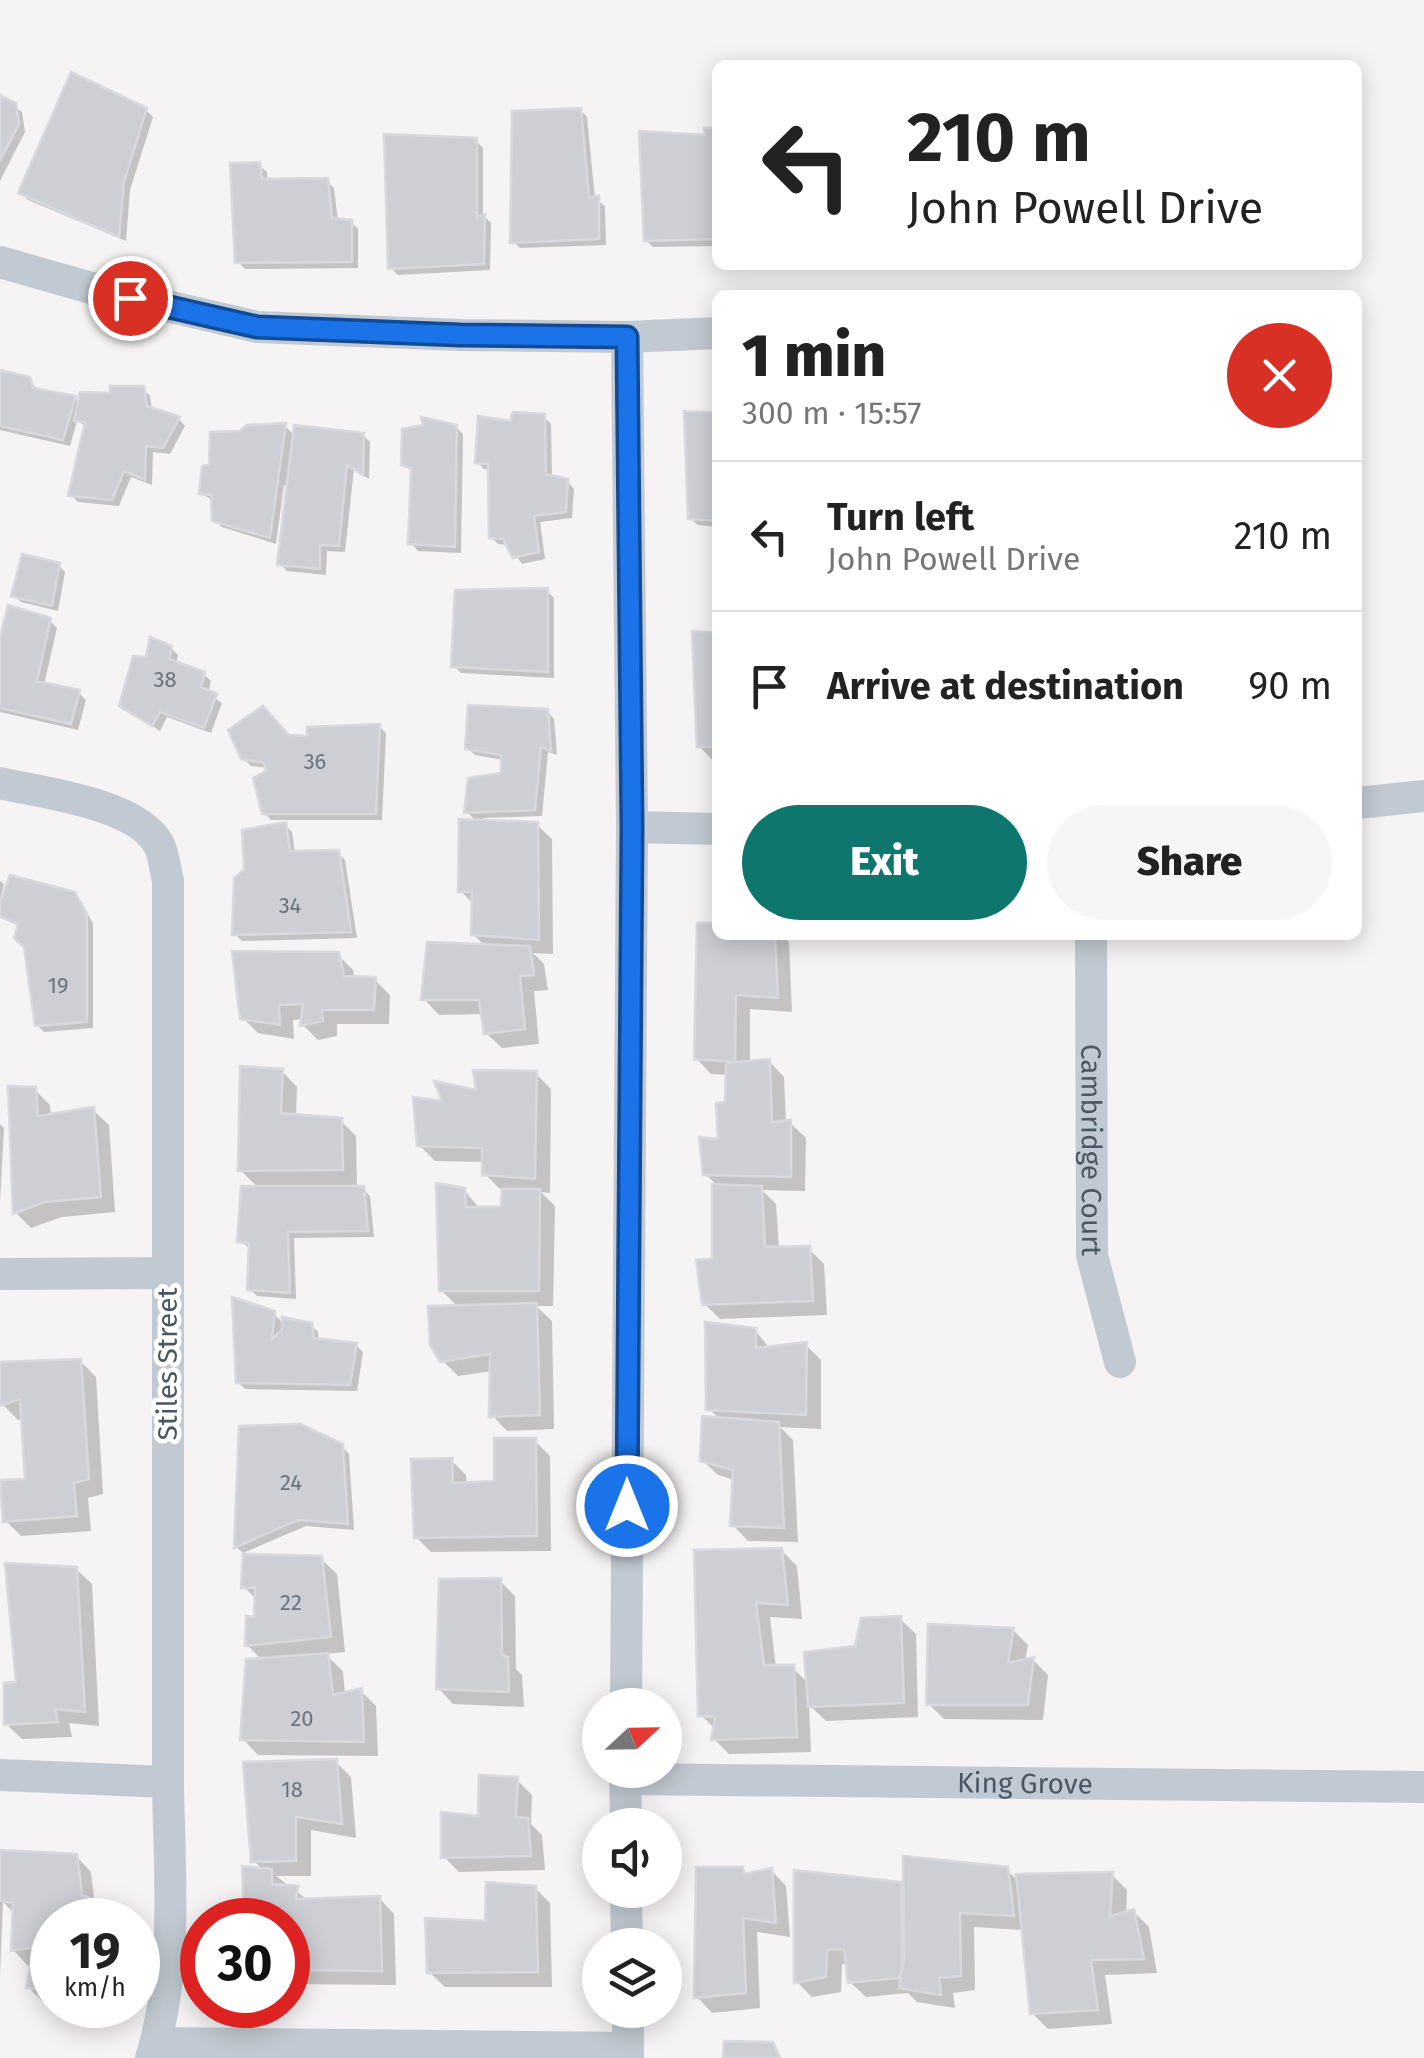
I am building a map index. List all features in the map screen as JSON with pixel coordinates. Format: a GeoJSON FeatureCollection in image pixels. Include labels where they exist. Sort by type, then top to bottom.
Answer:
{"type":"FeatureCollection","features":[{"type":"Feature","properties":{"kind":"street"},"geometry":{"type":"LineString","coordinates":[[0,262],[98,290],[257,327],[460,335],[627,337],[712,333]]}},
{"type":"Feature","properties":{"kind":"street"},"geometry":{"type":"LineString","coordinates":[[626,1688],[632,827],[627,337]]}},
{"type":"Feature","properties":{"kind":"street","name":"Stiles Street"},"geometry":{"type":"LineString","coordinates":[[0,783],[100,807],[138,821],[158,844],[168,880],[170,1929],[167,1991],[153,2050]]}},
{"type":"Feature","properties":{"kind":"street"},"geometry":{"type":"LineString","coordinates":[[1362,803],[1424,796]]}},
{"type":"Feature","properties":{"kind":"street"},"geometry":{"type":"LineString","coordinates":[[632,827],[712,829]]}},
{"type":"Feature","properties":{"kind":"street","name":"Cambridge Court"},"geometry":{"type":"LineString","coordinates":[[1091,940],[1092,1256],[1120,1362]]}},
{"type":"Feature","properties":{"kind":"street"},"geometry":{"type":"LineString","coordinates":[[0,1274],[166,1273]]}},
{"type":"Feature","properties":{"kind":"street"},"geometry":{"type":"LineString","coordinates":[[0,1775],[168,1782]]}},
{"type":"Feature","properties":{"kind":"street","name":"King Grove"},"geometry":{"type":"LineString","coordinates":[[682,1776],[1424,1787]]}},
{"type":"Feature","properties":{"kind":"street"},"geometry":{"type":"LineString","coordinates":[[153,2050],[628,2053]]}},
{"type":"Feature","properties":{"kind":"building"},"geometry":{"type":"Polygon","coordinates":[[[71,72],[147,108],[124,182],[119,237],[18,193],[71,72]]]}},
{"type":"Feature","properties":{"kind":"building"},"geometry":{"type":"Polygon","coordinates":[[[0,95],[16,103],[19,124],[0,161],[0,95]]]}},
{"type":"Feature","properties":{"kind":"building"},"geometry":{"type":"Polygon","coordinates":[[[581,108],[589,197],[599,196],[599,239],[510,243],[512,111],[581,108]]]}},
{"type":"Feature","properties":{"kind":"building"},"geometry":{"type":"Polygon","coordinates":[[[712,127],[712,239],[644,241],[639,131],[705,135],[704,128],[712,127]]]}},
{"type":"Feature","properties":{"kind":"building"},"geometry":{"type":"Polygon","coordinates":[[[384,134],[477,138],[477,217],[485,214],[484,264],[388,269],[384,134]]]}},
{"type":"Feature","properties":{"kind":"building"},"geometry":{"type":"Polygon","coordinates":[[[260,162],[262,179],[328,178],[332,218],[352,220],[352,262],[235,263],[230,163],[260,162]]]}},
{"type":"Feature","properties":{"kind":"building"},"geometry":{"type":"Polygon","coordinates":[[[0,370],[30,377],[33,388],[76,396],[63,440],[0,426],[0,370]]]}},
{"type":"Feature","properties":{"kind":"building"},"geometry":{"type":"Polygon","coordinates":[[[110,386],[144,386],[147,406],[180,417],[163,448],[146,446],[145,480],[124,471],[112,500],[68,496],[85,422],[74,421],[80,392],[110,393],[110,386]]]}},
{"type":"Feature","properties":{"kind":"building"},"geometry":{"type":"Polygon","coordinates":[[[684,411],[712,413],[712,521],[688,519],[684,411]]]}},
{"type":"Feature","properties":{"kind":"building"},"geometry":{"type":"Polygon","coordinates":[[[513,412],[545,414],[546,474],[568,479],[566,512],[534,516],[539,552],[513,558],[503,539],[489,538],[488,464],[475,463],[478,416],[510,421],[513,412]]]}},
{"type":"Feature","properties":{"kind":"building"},"geometry":{"type":"Polygon","coordinates":[[[421,417],[457,425],[455,547],[408,544],[411,468],[401,465],[402,429],[423,425],[421,417]]]}},
{"type":"Feature","properties":{"kind":"building"},"geometry":{"type":"Polygon","coordinates":[[[286,423],[270,538],[212,521],[211,495],[199,494],[202,466],[209,464],[210,432],[286,423]]]}},
{"type":"Feature","properties":{"kind":"building"},"geometry":{"type":"Polygon","coordinates":[[[294,425],[364,433],[363,475],[347,465],[339,546],[320,545],[320,569],[277,565],[294,425]]]}},
{"type":"Feature","properties":{"kind":"building"},"geometry":{"type":"Polygon","coordinates":[[[22,554],[60,563],[52,606],[11,596],[22,554]]]}},
{"type":"Feature","properties":{"kind":"building"},"geometry":{"type":"Polygon","coordinates":[[[548,588],[548,672],[451,667],[455,590],[548,588]]]}},
{"type":"Feature","properties":{"kind":"building"},"geometry":{"type":"Polygon","coordinates":[[[8,605],[51,618],[37,681],[80,690],[71,724],[0,708],[0,637],[8,605]]]}},
{"type":"Feature","properties":{"kind":"building"},"geometry":{"type":"Polygon","coordinates":[[[692,631],[712,633],[712,747],[697,747],[692,631]]]}},
{"type":"Feature","properties":{"kind":"building"},"geometry":{"type":"Polygon","coordinates":[[[150,637],[172,646],[169,659],[205,672],[201,687],[217,694],[204,728],[160,712],[152,726],[119,706],[133,656],[146,657],[150,637]]]}},
{"type":"Feature","properties":{"kind":"building"},"geometry":{"type":"Polygon","coordinates":[[[468,705],[548,709],[551,751],[541,747],[535,810],[464,813],[468,778],[501,773],[501,755],[465,749],[468,705]]]}},
{"type":"Feature","properties":{"kind":"building"},"geometry":{"type":"Polygon","coordinates":[[[263,706],[289,735],[307,736],[307,727],[380,724],[376,814],[262,814],[253,778],[266,771],[264,763],[241,759],[228,730],[263,706]]]}},
{"type":"Feature","properties":{"kind":"building"},"geometry":{"type":"Polygon","coordinates":[[[459,819],[538,822],[539,940],[471,935],[472,892],[458,892],[459,819]]]}},
{"type":"Feature","properties":{"kind":"building"},"geometry":{"type":"Polygon","coordinates":[[[286,822],[290,851],[339,850],[351,932],[232,935],[234,878],[244,870],[242,830],[286,822]]]}},
{"type":"Feature","properties":{"kind":"building"},"geometry":{"type":"Polygon","coordinates":[[[10,875],[75,892],[87,915],[87,1022],[35,1026],[24,947],[14,938],[18,924],[0,917],[0,902],[10,875]]]}},
{"type":"Feature","properties":{"kind":"building"},"geometry":{"type":"Polygon","coordinates":[[[697,923],[712,923],[712,940],[775,940],[778,998],[736,995],[735,1062],[694,1059],[697,923]]]}},
{"type":"Feature","properties":{"kind":"building"},"geometry":{"type":"Polygon","coordinates":[[[427,942],[530,946],[534,975],[520,976],[525,1029],[484,1034],[479,1000],[421,1000],[427,942]]]}},
{"type":"Feature","properties":{"kind":"building"},"geometry":{"type":"Polygon","coordinates":[[[232,951],[339,952],[344,976],[376,977],[374,1010],[322,1010],[323,1021],[300,1026],[303,1004],[279,1005],[280,1025],[240,1019],[232,951]]]}},
{"type":"Feature","properties":{"kind":"building"},"geometry":{"type":"Polygon","coordinates":[[[770,1059],[772,1122],[791,1120],[791,1177],[703,1175],[699,1137],[718,1139],[716,1103],[725,1102],[726,1063],[770,1059]]]}},
{"type":"Feature","properties":{"kind":"building"},"geometry":{"type":"Polygon","coordinates":[[[240,1066],[283,1069],[281,1113],[342,1118],[343,1170],[238,1171],[240,1066]]]}},
{"type":"Feature","properties":{"kind":"building"},"geometry":{"type":"Polygon","coordinates":[[[473,1070],[537,1071],[535,1179],[482,1175],[482,1148],[417,1146],[413,1097],[442,1101],[434,1081],[476,1090],[473,1070]]]}},
{"type":"Feature","properties":{"kind":"building"},"geometry":{"type":"Polygon","coordinates":[[[8,1086],[36,1087],[38,1116],[94,1107],[101,1197],[45,1202],[13,1214],[8,1086]]]}},
{"type":"Feature","properties":{"kind":"building"},"geometry":{"type":"Polygon","coordinates":[[[436,1183],[465,1188],[466,1207],[501,1207],[502,1189],[540,1189],[539,1291],[439,1291],[436,1183]]]}},
{"type":"Feature","properties":{"kind":"building"},"geometry":{"type":"Polygon","coordinates":[[[712,1184],[762,1186],[765,1247],[810,1246],[813,1301],[702,1305],[696,1260],[712,1259],[712,1184]]]}},
{"type":"Feature","properties":{"kind":"building"},"geometry":{"type":"Polygon","coordinates":[[[241,1186],[364,1186],[368,1231],[288,1232],[290,1293],[247,1290],[249,1243],[237,1242],[241,1186]]]}},
{"type":"Feature","properties":{"kind":"building"},"geometry":{"type":"Polygon","coordinates":[[[232,1297],[275,1311],[272,1339],[282,1330],[282,1317],[312,1323],[314,1338],[357,1343],[350,1385],[236,1383],[232,1297]]]}},
{"type":"Feature","properties":{"kind":"building"},"geometry":{"type":"Polygon","coordinates":[[[537,1303],[540,1415],[489,1417],[490,1354],[440,1362],[430,1345],[428,1306],[537,1303]]]}},
{"type":"Feature","properties":{"kind":"building"},"geometry":{"type":"Polygon","coordinates":[[[705,1322],[756,1328],[756,1348],[807,1342],[806,1415],[706,1410],[705,1322]]]}},
{"type":"Feature","properties":{"kind":"building"},"geometry":{"type":"Polygon","coordinates":[[[81,1359],[89,1479],[74,1483],[77,1516],[3,1522],[0,1480],[25,1479],[20,1399],[0,1406],[0,1362],[81,1359]]]}},
{"type":"Feature","properties":{"kind":"building"},"geometry":{"type":"Polygon","coordinates":[[[702,1416],[779,1422],[784,1528],[730,1526],[733,1470],[700,1461],[702,1416]]]}},
{"type":"Feature","properties":{"kind":"building"},"geometry":{"type":"Polygon","coordinates":[[[300,1424],[343,1444],[348,1524],[298,1520],[234,1548],[239,1426],[300,1424]]]}},
{"type":"Feature","properties":{"kind":"building"},"geometry":{"type":"Polygon","coordinates":[[[494,1438],[536,1438],[537,1536],[414,1538],[411,1459],[452,1458],[453,1483],[494,1481],[494,1438]]]}},
{"type":"Feature","properties":{"kind":"building"},"geometry":{"type":"Polygon","coordinates":[[[782,1548],[788,1605],[756,1603],[764,1665],[794,1665],[797,1737],[711,1740],[715,1717],[698,1716],[694,1550],[782,1548]]]}},
{"type":"Feature","properties":{"kind":"building"},"geometry":{"type":"Polygon","coordinates":[[[243,1554],[322,1556],[331,1637],[245,1646],[246,1616],[254,1617],[255,1588],[241,1588],[243,1554]]]}},
{"type":"Feature","properties":{"kind":"building"},"geometry":{"type":"Polygon","coordinates":[[[5,1563],[77,1567],[85,1712],[55,1709],[58,1722],[4,1725],[4,1683],[16,1682],[5,1563]]]}},
{"type":"Feature","properties":{"kind":"building"},"geometry":{"type":"Polygon","coordinates":[[[501,1578],[502,1655],[508,1657],[509,1692],[436,1689],[439,1579],[501,1578]]]}},
{"type":"Feature","properties":{"kind":"building"},"geometry":{"type":"Polygon","coordinates":[[[901,1616],[904,1703],[808,1707],[804,1652],[855,1646],[861,1618],[901,1616]]]}},
{"type":"Feature","properties":{"kind":"building"},"geometry":{"type":"Polygon","coordinates":[[[928,1624],[1014,1628],[1008,1663],[1034,1657],[1028,1705],[926,1705],[928,1624]]]}},
{"type":"Feature","properties":{"kind":"building"},"geometry":{"type":"Polygon","coordinates":[[[328,1653],[333,1695],[362,1688],[364,1742],[240,1740],[246,1659],[328,1653]]]}},
{"type":"Feature","properties":{"kind":"building"},"geometry":{"type":"Polygon","coordinates":[[[337,1759],[342,1824],[296,1817],[296,1861],[251,1862],[243,1762],[337,1759]]]}},
{"type":"Feature","properties":{"kind":"building"},"geometry":{"type":"Polygon","coordinates":[[[479,1775],[518,1777],[516,1817],[528,1818],[531,1856],[441,1858],[441,1812],[478,1816],[479,1775]]]}},
{"type":"Feature","properties":{"kind":"building"},"geometry":{"type":"Polygon","coordinates":[[[0,1850],[77,1854],[82,1895],[90,1898],[30,1898],[30,1948],[11,1951],[13,1903],[0,1901],[0,1850]]]}},
{"type":"Feature","properties":{"kind":"building"},"geometry":{"type":"Polygon","coordinates":[[[903,1856],[1008,1867],[1014,1916],[960,1913],[961,1976],[939,1978],[941,1995],[899,1988],[904,1959],[903,1856]]]}},
{"type":"Feature","properties":{"kind":"building"},"geometry":{"type":"Polygon","coordinates":[[[242,1866],[272,1869],[272,1884],[298,1886],[296,1898],[243,1898],[242,1866]]]}},
{"type":"Feature","properties":{"kind":"building"},"geometry":{"type":"Polygon","coordinates":[[[696,1867],[743,1867],[744,1874],[772,1868],[776,1923],[743,1918],[746,1993],[694,1998],[696,1867]]]}},
{"type":"Feature","properties":{"kind":"building"},"geometry":{"type":"Polygon","coordinates":[[[794,1870],[901,1882],[902,1970],[898,1978],[848,1983],[844,1949],[827,1950],[826,1977],[794,1983],[794,1870]]]}},
{"type":"Feature","properties":{"kind":"building"},"geometry":{"type":"Polygon","coordinates":[[[1113,1872],[1110,1916],[1134,1909],[1144,1959],[1091,1960],[1098,2010],[1030,2014],[1016,1874],[1113,1872]]]}},
{"type":"Feature","properties":{"kind":"building"},"geometry":{"type":"Polygon","coordinates":[[[486,1882],[536,1886],[538,1972],[427,1973],[425,1918],[485,1921],[486,1882]]]}},
{"type":"Feature","properties":{"kind":"building"},"geometry":{"type":"Polygon","coordinates":[[[380,1896],[382,1971],[310,1970],[310,1898],[380,1896]]]}},
{"type":"Feature","properties":{"kind":"building"},"geometry":{"type":"Polygon","coordinates":[[[724,2041],[773,2042],[780,2058],[723,2058],[724,2041]]]}},
{"type":"Feature","properties":{"kind":"route"},"geometry":{"type":"LineString","coordinates":[[130,298],[257,327],[627,337],[632,827],[627,1506]]}}]}
